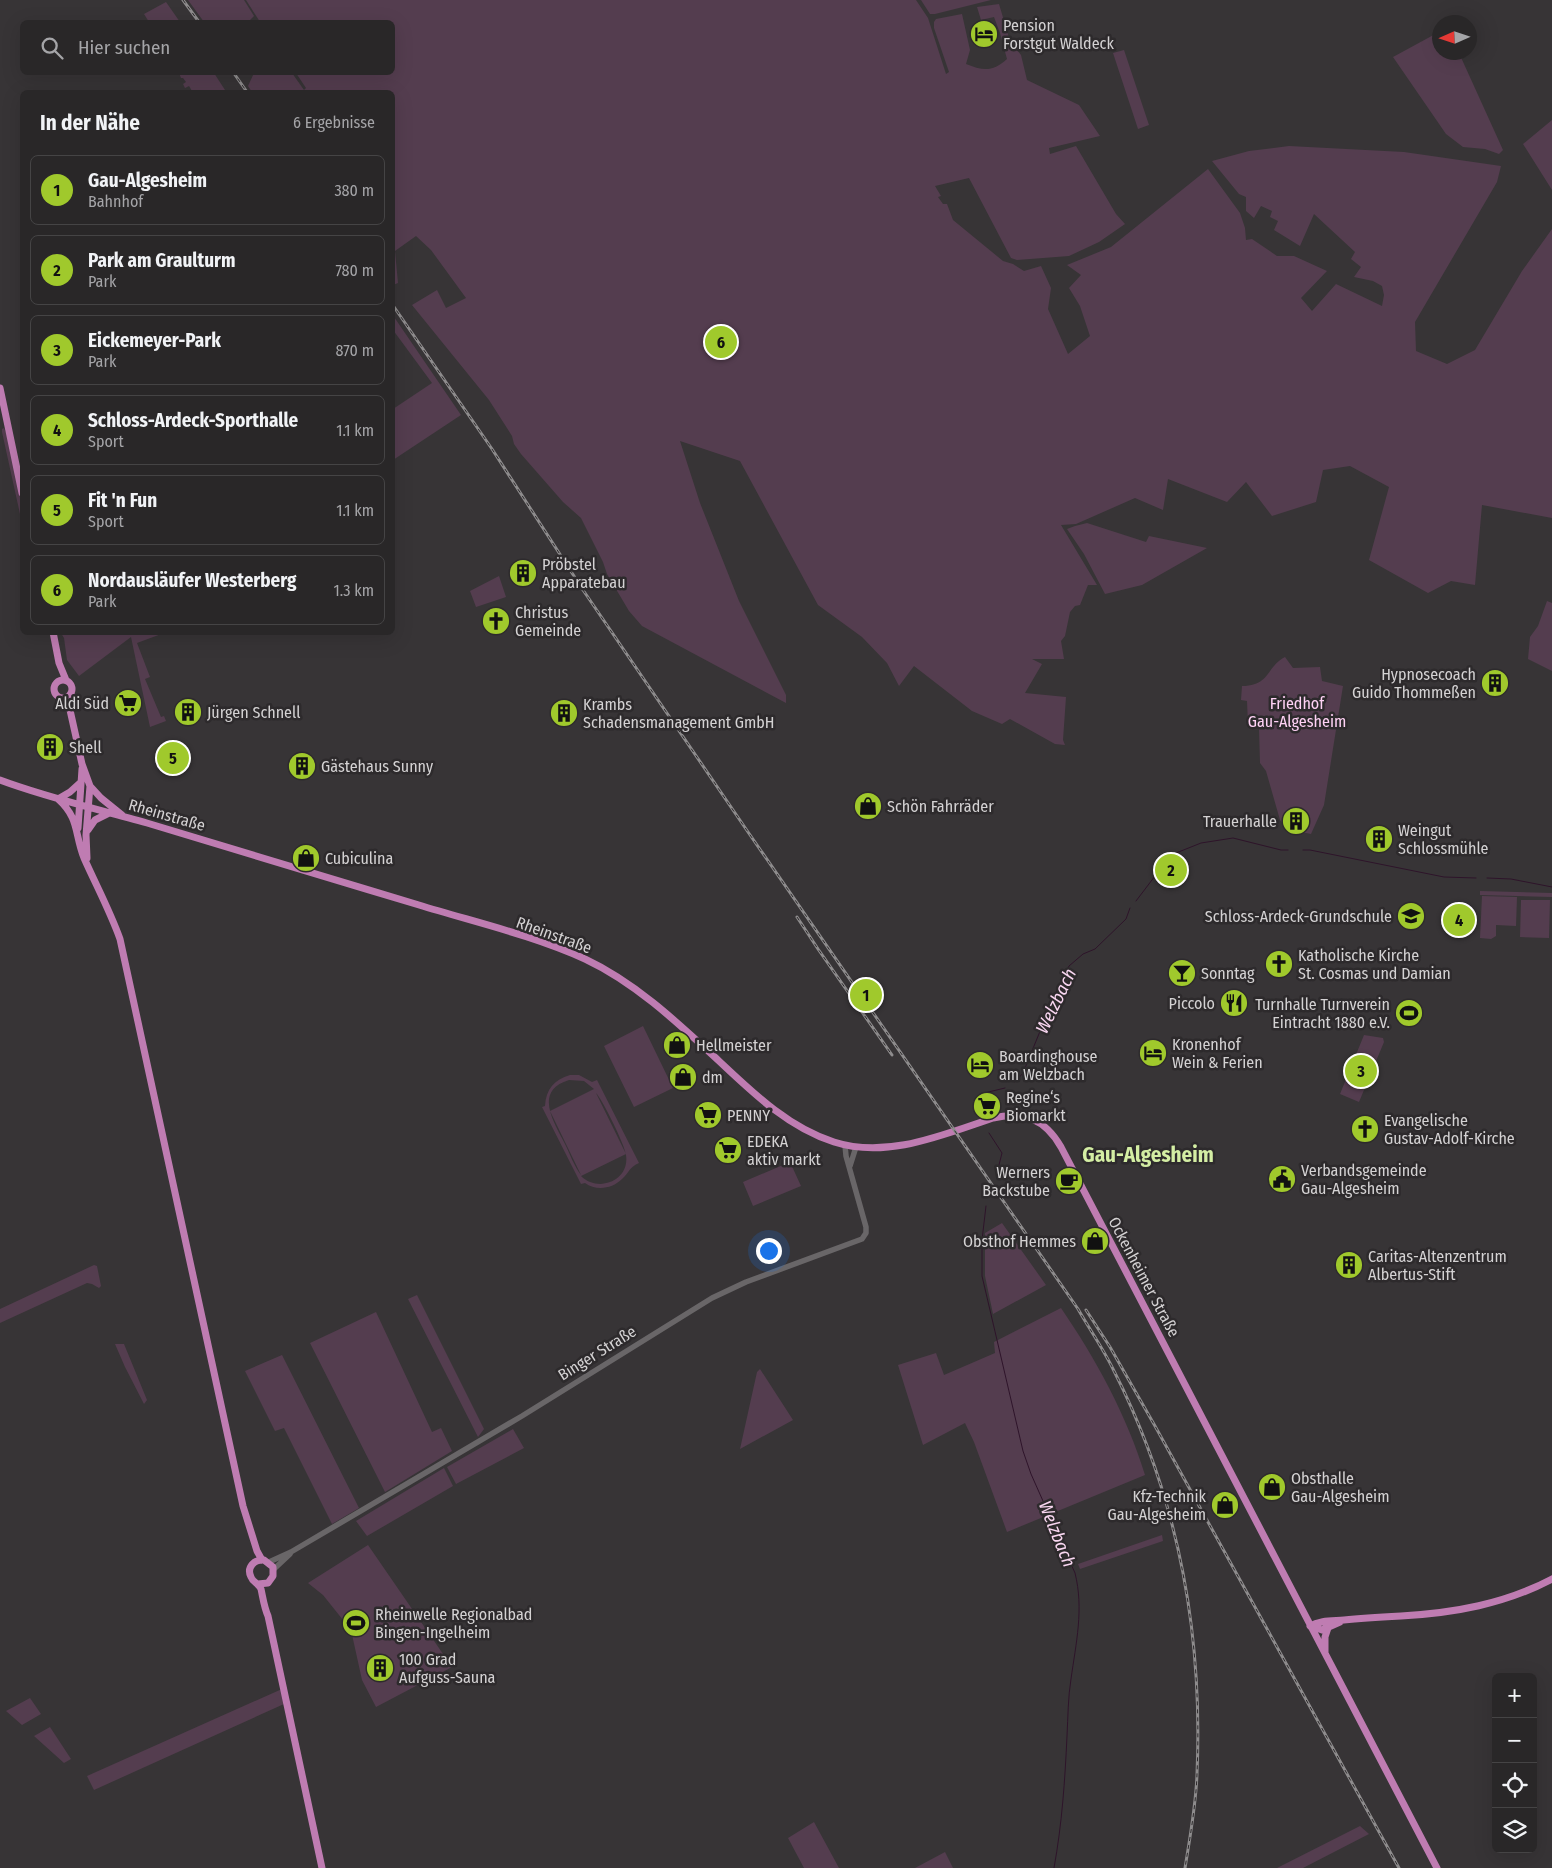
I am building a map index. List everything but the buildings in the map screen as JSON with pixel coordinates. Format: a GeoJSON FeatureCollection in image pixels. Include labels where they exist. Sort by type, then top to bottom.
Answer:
{"type":"FeatureCollection","features":[{"type":"Feature","properties":{"kind":"main road"},"geometry":{"type":"LineString","coordinates":[[0,388],[20,483]]}},
{"type":"Feature","properties":{"kind":"main road"},"geometry":{"type":"LineString","coordinates":[[54,635],[62,681]]}},
{"type":"Feature","properties":{"kind":"main road"},"geometry":{"type":"LineString","coordinates":[[62,681],[72,686],[70,710],[82,764],[90,786],[86,835],[86,852],[90,871]]}},
{"type":"Feature","properties":{"kind":"main road"},"geometry":{"type":"LineString","coordinates":[[62,681],[55,686],[54,690],[56,695],[62,698],[70,710]]}},
{"type":"Feature","properties":{"kind":"main road"},"geometry":{"type":"LineString","coordinates":[[62,698],[70,695]]}},
{"type":"Feature","properties":{"kind":"main road"},"geometry":{"type":"LineString","coordinates":[[78,831],[82,764]]}},
{"type":"Feature","properties":{"kind":"main road","name":"Rheinstraße"},"geometry":{"type":"LineString","coordinates":[[1,781],[518,935],[582,958],[608,970],[638,990],[748,1088],[786,1118],[811,1133],[856,1147],[890,1147],[938,1136],[964,1127]]}},
{"type":"Feature","properties":{"kind":"main road"},"geometry":{"type":"LineString","coordinates":[[81,782],[70,792],[58,799],[71,814],[90,871],[120,939],[246,1516],[258,1561]]}},
{"type":"Feature","properties":{"kind":"main road"},"geometry":{"type":"LineString","coordinates":[[90,786],[114,809],[127,818]]}},
{"type":"Feature","properties":{"kind":"main road"},"geometry":{"type":"LineString","coordinates":[[86,835],[96,818],[109,813]]}},
{"type":"Feature","properties":{"kind":"main road","name":"Ockenheimer Straße"},"geometry":{"type":"LineString","coordinates":[[964,1127],[998,1116],[1020,1116],[1037,1121],[1049,1129],[1056,1139],[1437,1868]]}},
{"type":"Feature","properties":{"kind":"main road"},"geometry":{"type":"LineString","coordinates":[[258,1561],[271,1566],[272,1578],[262,1584],[253,1581],[250,1575],[250,1569],[258,1561]]}},
{"type":"Feature","properties":{"kind":"main road"},"geometry":{"type":"LineString","coordinates":[[1310,1626],[1345,1620],[1438,1614],[1471,1608],[1515,1596],[1552,1579]]}},
{"type":"Feature","properties":{"kind":"main road"},"geometry":{"type":"LineString","coordinates":[[262,1584],[322,1868]]}},
{"type":"Feature","properties":{"kind":"main road"},"geometry":{"type":"LineString","coordinates":[[1310,1626],[1320,1630],[1345,1620]]}},
{"type":"Feature","properties":{"kind":"main road"},"geometry":{"type":"LineString","coordinates":[[1325,1655],[1325,1637],[1328,1628]]}},
{"type":"Feature","properties":{"kind":"street","name":"Binger Straße"},"geometry":{"type":"LineString","coordinates":[[271,1566],[291,1552],[522,1416],[712,1298],[746,1282],[862,1239],[866,1233],[866,1227],[846,1156],[845,1145]]}},
{"type":"Feature","properties":{"kind":"street"},"geometry":{"type":"LineString","coordinates":[[850,1167],[856,1147]]}},
{"type":"Feature","properties":{"kind":"green space"},"geometry":{"type":"Polygon","coordinates":[[[188,0],[244,0],[254,16],[250,20],[203,20],[188,0]]]}},
{"type":"Feature","properties":{"kind":"green space"},"geometry":{"type":"Polygon","coordinates":[[[246,0],[916,0],[928,18],[946,74],[949,72],[934,28],[936,19],[962,14],[970,50],[966,64],[988,69],[997,66],[1007,59],[994,17],[981,20],[977,7],[999,4],[1010,41],[1021,55],[1027,80],[1079,105],[1100,136],[1049,148],[1050,154],[1076,146],[1116,214],[1125,224],[1099,242],[1069,256],[1017,260],[1011,258],[969,178],[935,186],[941,196],[938,197],[943,204],[947,204],[953,220],[1003,261],[1013,264],[1024,271],[1041,266],[1051,288],[1048,309],[1068,354],[1090,336],[1080,306],[1069,288],[1081,275],[1067,265],[1111,247],[1208,169],[1240,213],[1245,228],[1246,240],[1252,239],[1277,256],[1294,256],[1327,271],[1301,298],[1312,311],[1336,284],[1382,306],[1384,295],[1382,286],[1373,281],[1354,277],[1361,267],[1351,259],[1355,252],[1314,214],[1300,246],[1274,230],[1278,221],[1270,217],[1272,211],[1261,206],[1254,218],[1246,211],[1246,197],[1239,194],[1212,161],[1249,151],[1289,146],[1404,152],[1501,166],[1497,182],[1415,322],[1416,351],[1447,364],[1475,350],[1522,271],[1552,229],[1552,518],[1482,505],[1475,585],[1451,581],[1428,593],[1369,560],[1389,487],[1350,466],[1323,470],[1316,502],[1272,516],[1246,482],[1227,502],[1168,479],[1163,510],[1135,498],[1076,524],[1061,525],[1097,585],[1088,585],[1080,605],[1075,606],[1070,612],[1065,636],[1061,641],[1064,659],[1032,659],[1042,664],[1025,693],[1066,697],[1063,740],[1065,745],[1055,744],[1010,719],[1002,724],[972,711],[914,666],[899,686],[887,663],[862,637],[818,605],[740,461],[680,441],[700,503],[739,601],[786,695],[786,703],[642,626],[629,611],[607,574],[581,518],[563,502],[521,454],[489,400],[412,305],[437,290],[446,308],[466,298],[431,250],[416,236],[395,251],[395,90],[304,90],[306,88],[297,75],[395,75],[395,20],[259,20],[246,0]]]}},
{"type":"Feature","properties":{"kind":"green space"},"geometry":{"type":"Polygon","coordinates":[[[921,0],[991,0],[930,14],[921,0]]]}},
{"type":"Feature","properties":{"kind":"green space"},"geometry":{"type":"Polygon","coordinates":[[[166,2],[179,20],[148,20],[144,14],[166,2]]]}},
{"type":"Feature","properties":{"kind":"green space"},"geometry":{"type":"Polygon","coordinates":[[[1432,36],[1432,60],[1462,60],[1503,150],[1499,154],[1485,149],[1463,147],[1446,134],[1393,57],[1432,36]]]}},
{"type":"Feature","properties":{"kind":"green space"},"geometry":{"type":"Polygon","coordinates":[[[1124,50],[1149,125],[1138,129],[1113,53],[1124,50]]]}},
{"type":"Feature","properties":{"kind":"green space"},"geometry":{"type":"Polygon","coordinates":[[[180,75],[215,75],[225,90],[191,90],[189,86],[185,88],[183,84],[186,82],[180,75]]]}},
{"type":"Feature","properties":{"kind":"green space"},"geometry":{"type":"Polygon","coordinates":[[[253,75],[293,75],[304,90],[251,90],[248,86],[253,75]]]}},
{"type":"Feature","properties":{"kind":"green space"},"geometry":{"type":"Polygon","coordinates":[[[1552,120],[1552,190],[1523,144],[1552,120]]]}},
{"type":"Feature","properties":{"kind":"green space"},"geometry":{"type":"Polygon","coordinates":[[[395,251],[398,283],[395,284],[395,251]]]}},
{"type":"Feature","properties":{"kind":"green space"},"geometry":{"type":"Polygon","coordinates":[[[395,318],[461,415],[395,459],[395,408],[432,383],[395,333],[395,318]]]}},
{"type":"Feature","properties":{"kind":"green space"},"geometry":{"type":"Polygon","coordinates":[[[4,428],[11,447],[20,485],[20,514],[2,432],[4,428]]]}},
{"type":"Feature","properties":{"kind":"green space"},"geometry":{"type":"Polygon","coordinates":[[[1087,523],[1146,542],[1149,536],[1207,548],[1142,585],[1105,594],[1084,554],[1067,529],[1087,523]]]}},
{"type":"Feature","properties":{"kind":"green space"},"geometry":{"type":"Polygon","coordinates":[[[499,576],[506,597],[476,607],[470,591],[499,576]]]}},
{"type":"Feature","properties":{"kind":"green space"},"geometry":{"type":"Polygon","coordinates":[[[1547,601],[1552,603],[1552,671],[1528,659],[1530,637],[1538,626],[1547,601]]]}},
{"type":"Feature","properties":{"kind":"green space"},"geometry":{"type":"Polygon","coordinates":[[[62,635],[159,635],[137,643],[150,677],[145,679],[161,717],[164,716],[166,721],[150,727],[131,637],[79,676],[67,660],[62,635]]]}},
{"type":"Feature","properties":{"kind":"green space","name":"Friedhof Gau-Algesheim"},"geometry":{"type":"Polygon","coordinates":[[[1285,657],[1293,668],[1320,667],[1322,681],[1343,686],[1324,805],[1311,834],[1296,831],[1291,825],[1283,824],[1280,820],[1266,771],[1260,763],[1259,728],[1248,725],[1247,701],[1241,700],[1242,686],[1258,683],[1285,657]]]}},
{"type":"Feature","properties":{"kind":"green space"},"geometry":{"type":"Polygon","coordinates":[[[1178,855],[1182,867],[1177,879],[1167,883],[1161,874],[1158,873],[1171,857],[1178,855]]]}},
{"type":"Feature","properties":{"kind":"green space"},"geometry":{"type":"Polygon","coordinates":[[[1480,891],[1552,893],[1552,897],[1480,895],[1480,891]]]}},
{"type":"Feature","properties":{"kind":"green space"},"geometry":{"type":"Polygon","coordinates":[[[1482,896],[1517,897],[1516,926],[1496,925],[1496,936],[1491,939],[1480,938],[1482,896]]]}},
{"type":"Feature","properties":{"kind":"green space"},"geometry":{"type":"Polygon","coordinates":[[[1521,900],[1550,900],[1549,938],[1520,937],[1521,900]]]}},
{"type":"Feature","properties":{"kind":"green space"},"geometry":{"type":"Polygon","coordinates":[[[643,1026],[673,1088],[634,1107],[604,1046],[643,1026]]]}},
{"type":"Feature","properties":{"kind":"green space"},"geometry":{"type":"Polygon","coordinates":[[[1364,1035],[1383,1038],[1384,1042],[1359,1102],[1340,1094],[1364,1035]]]}},
{"type":"Feature","properties":{"kind":"green space"},"geometry":{"type":"Polygon","coordinates":[[[570,1075],[579,1075],[592,1082],[597,1080],[639,1163],[622,1179],[609,1187],[599,1188],[585,1183],[581,1184],[542,1107],[545,1106],[547,1095],[552,1086],[570,1075]],[[569,1080],[558,1085],[552,1092],[549,1099],[550,1111],[594,1089],[584,1081],[569,1080]],[[596,1093],[625,1153],[613,1122],[596,1093]],[[551,1112],[574,1164],[581,1175],[551,1112]],[[626,1154],[581,1176],[596,1184],[611,1182],[623,1172],[626,1164],[626,1154]]]}},
{"type":"Feature","properties":{"kind":"green space"},"geometry":{"type":"Polygon","coordinates":[[[790,1162],[801,1186],[753,1206],[743,1182],[790,1162]]]}},
{"type":"Feature","properties":{"kind":"green space"},"geometry":{"type":"Polygon","coordinates":[[[1002,1223],[1046,1285],[993,1314],[985,1276],[985,1233],[1002,1223]]]}},
{"type":"Feature","properties":{"kind":"green space"},"geometry":{"type":"Polygon","coordinates":[[[94,1265],[97,1266],[101,1286],[99,1288],[87,1283],[0,1323],[0,1309],[94,1265]]]}},
{"type":"Feature","properties":{"kind":"green space"},"geometry":{"type":"Polygon","coordinates":[[[417,1295],[484,1429],[478,1437],[408,1299],[417,1295]]]}},
{"type":"Feature","properties":{"kind":"green space"},"geometry":{"type":"Polygon","coordinates":[[[1061,1308],[1109,1388],[1129,1431],[1145,1475],[1007,1532],[974,1442],[965,1423],[923,1445],[898,1365],[936,1353],[944,1375],[995,1353],[994,1342],[1061,1308]]]}},
{"type":"Feature","properties":{"kind":"green space"},"geometry":{"type":"Polygon","coordinates":[[[376,1312],[432,1432],[441,1428],[452,1451],[385,1492],[310,1343],[376,1312]]]}},
{"type":"Feature","properties":{"kind":"green space"},"geometry":{"type":"Polygon","coordinates":[[[115,1344],[124,1344],[147,1400],[144,1404],[125,1367],[115,1344]]]}},
{"type":"Feature","properties":{"kind":"green space"},"geometry":{"type":"Polygon","coordinates":[[[282,1355],[359,1508],[332,1524],[284,1428],[275,1431],[245,1371],[282,1355]]]}},
{"type":"Feature","properties":{"kind":"green space"},"geometry":{"type":"Polygon","coordinates":[[[760,1369],[793,1420],[740,1449],[757,1372],[760,1369]]]}},
{"type":"Feature","properties":{"kind":"green space"},"geometry":{"type":"Polygon","coordinates":[[[513,1429],[524,1448],[456,1484],[447,1467],[513,1429]]]}},
{"type":"Feature","properties":{"kind":"green space"},"geometry":{"type":"Polygon","coordinates":[[[444,1468],[453,1486],[367,1536],[356,1521],[444,1468]]]}},
{"type":"Feature","properties":{"kind":"green space"},"geometry":{"type":"Polygon","coordinates":[[[1162,1535],[1163,1541],[1080,1569],[1078,1564],[1162,1535]]]}},
{"type":"Feature","properties":{"kind":"green space"},"geometry":{"type":"Polygon","coordinates":[[[368,1545],[452,1667],[376,1707],[362,1680],[351,1630],[323,1595],[308,1583],[368,1545]]]}},
{"type":"Feature","properties":{"kind":"green space"},"geometry":{"type":"Polygon","coordinates":[[[282,1689],[284,1704],[94,1790],[87,1776],[282,1689]]]}},
{"type":"Feature","properties":{"kind":"green space"},"geometry":{"type":"Polygon","coordinates":[[[30,1698],[41,1714],[22,1725],[6,1711],[30,1698]]]}},
{"type":"Feature","properties":{"kind":"green space"},"geometry":{"type":"Polygon","coordinates":[[[50,1727],[71,1759],[64,1763],[34,1736],[50,1727]]]}},
{"type":"Feature","properties":{"kind":"green space"},"geometry":{"type":"Polygon","coordinates":[[[814,1822],[839,1868],[804,1868],[788,1838],[814,1822]]]}},
{"type":"Feature","properties":{"kind":"green space"},"geometry":{"type":"Polygon","coordinates":[[[1360,1826],[1369,1834],[1303,1868],[1277,1868],[1360,1826]]]}},
{"type":"Feature","properties":{"kind":"green space"},"geometry":{"type":"Polygon","coordinates":[[[945,1852],[953,1868],[915,1868],[945,1852]]]}},
{"type":"Feature","properties":{"kind":"waterway","name":"Welzbach"},"geometry":{"type":"LineString","coordinates":[[1136,901],[1171,855],[1201,843],[1233,838],[1288,850]]}},
{"type":"Feature","properties":{"kind":"waterway","name":"Welzbach"},"geometry":{"type":"LineString","coordinates":[[1303,850],[1444,877],[1476,878]]}},
{"type":"Feature","properties":{"kind":"waterway","name":"Welzbach"},"geometry":{"type":"LineString","coordinates":[[1487,878],[1511,879],[1552,887]]}},
{"type":"Feature","properties":{"kind":"waterway","name":"Welzbach"},"geometry":{"type":"LineString","coordinates":[[1015,1082],[1023,1073],[1054,997],[1069,966],[1083,954],[1095,949],[1126,919],[1130,908]]}},
{"type":"Feature","properties":{"kind":"waterway","name":"Welzbach"},"geometry":{"type":"LineString","coordinates":[[978,1115],[976,1099],[980,1094],[1005,1088]]}},
{"type":"Feature","properties":{"kind":"waterway","name":"Welzbach"},"geometry":{"type":"LineString","coordinates":[[989,1133],[1002,1153],[997,1173]]}},
{"type":"Feature","properties":{"kind":"waterway","name":"Welzbach"},"geometry":{"type":"LineString","coordinates":[[986,1206],[982,1240],[982,1276],[1023,1451],[1031,1474],[1075,1573],[1078,1586],[1078,1626],[1069,1693],[1063,1802],[1054,1868]]}},
{"type":"Feature","properties":{"kind":"railway"},"geometry":{"type":"LineString","coordinates":[[183,0],[198,20]]}},
{"type":"Feature","properties":{"kind":"railway"},"geometry":{"type":"LineString","coordinates":[[235,75],[246,90]]}},
{"type":"Feature","properties":{"kind":"railway"},"geometry":{"type":"LineString","coordinates":[[395,308],[492,449],[583,590],[748,832],[1078,1309],[1110,1363],[1136,1419],[1155,1467],[1182,1567],[1190,1618],[1196,1670],[1197,1774],[1185,1868]]}},
{"type":"Feature","properties":{"kind":"railway"},"geometry":{"type":"LineString","coordinates":[[797,917],[892,1055]]}},
{"type":"Feature","properties":{"kind":"railway"},"geometry":{"type":"LineString","coordinates":[[1086,1310],[1110,1347],[1155,1426],[1399,1868]]}},
{"type":"Feature","properties":{"kind":"place","name":"Pension Forstgut Waldeck"},"geometry":{"type":"Point","coordinates":[984,34]}},
{"type":"Feature","properties":{"kind":"place","name":"Nordausläufer Westerberg"},"geometry":{"type":"Point","coordinates":[721,342]}},
{"type":"Feature","properties":{"kind":"place","name":"Pröbstel Apparatebau"},"geometry":{"type":"Point","coordinates":[523,573]}},
{"type":"Feature","properties":{"kind":"place","name":"Christus Gemeinde"},"geometry":{"type":"Point","coordinates":[496,621]}},
{"type":"Feature","properties":{"kind":"place","name":"Hypnosecoach Guido Thommeßen"},"geometry":{"type":"Point","coordinates":[1495,683]}},
{"type":"Feature","properties":{"kind":"place","name":"Aldi Süd"},"geometry":{"type":"Point","coordinates":[128,703]}},
{"type":"Feature","properties":{"kind":"place","name":"Jürgen Schnell"},"geometry":{"type":"Point","coordinates":[188,712]}},
{"type":"Feature","properties":{"kind":"place","name":"Krambs Schadensmanagement GmbH"},"geometry":{"type":"Point","coordinates":[564,713]}},
{"type":"Feature","properties":{"kind":"place","name":"Shell"},"geometry":{"type":"Point","coordinates":[50,747]}},
{"type":"Feature","properties":{"kind":"place","name":"Fit 'n Fun"},"geometry":{"type":"Point","coordinates":[173,758]}},
{"type":"Feature","properties":{"kind":"place","name":"Gästehaus Sunny"},"geometry":{"type":"Point","coordinates":[302,766]}},
{"type":"Feature","properties":{"kind":"place","name":"Schön Fahrräder"},"geometry":{"type":"Point","coordinates":[868,806]}},
{"type":"Feature","properties":{"kind":"place","name":"Trauerhalle"},"geometry":{"type":"Point","coordinates":[1296,821]}},
{"type":"Feature","properties":{"kind":"place","name":"Weingut Schlossmühle"},"geometry":{"type":"Point","coordinates":[1379,839]}},
{"type":"Feature","properties":{"kind":"place","name":"Cubiculina"},"geometry":{"type":"Point","coordinates":[306,858]}},
{"type":"Feature","properties":{"kind":"place","name":"Park am Graulturm"},"geometry":{"type":"Point","coordinates":[1171,870]}},
{"type":"Feature","properties":{"kind":"place","name":"Schloss-Ardeck-Grundschule"},"geometry":{"type":"Point","coordinates":[1411,916]}},
{"type":"Feature","properties":{"kind":"place","name":"Schloss-Ardeck-Sporthalle"},"geometry":{"type":"Point","coordinates":[1459,920]}},
{"type":"Feature","properties":{"kind":"place","name":"Katholische Kirche St. Cosmas und Damian"},"geometry":{"type":"Point","coordinates":[1279,964]}},
{"type":"Feature","properties":{"kind":"place","name":"Sonntag"},"geometry":{"type":"Point","coordinates":[1182,973]}},
{"type":"Feature","properties":{"kind":"place","name":"Gau-Algesheim"},"geometry":{"type":"Point","coordinates":[866,995]}},
{"type":"Feature","properties":{"kind":"place","name":"Piccolo"},"geometry":{"type":"Point","coordinates":[1234,1003]}},
{"type":"Feature","properties":{"kind":"place","name":"Turnhalle Turnverein Eintracht 1880 e.V."},"geometry":{"type":"Point","coordinates":[1409,1013]}},
{"type":"Feature","properties":{"kind":"place","name":"Hellmeister"},"geometry":{"type":"Point","coordinates":[677,1045]}},
{"type":"Feature","properties":{"kind":"place","name":"Kronenhof Wein & Ferien"},"geometry":{"type":"Point","coordinates":[1153,1053]}},
{"type":"Feature","properties":{"kind":"place","name":"Boardinghouse am Welzbach"},"geometry":{"type":"Point","coordinates":[980,1065]}},
{"type":"Feature","properties":{"kind":"place","name":"Eickemeyer-Park"},"geometry":{"type":"Point","coordinates":[1361,1071]}},
{"type":"Feature","properties":{"kind":"place","name":"dm"},"geometry":{"type":"Point","coordinates":[683,1077]}},
{"type":"Feature","properties":{"kind":"place","name":"Regine‘s Biomarkt"},"geometry":{"type":"Point","coordinates":[987,1106]}},
{"type":"Feature","properties":{"kind":"place","name":"PENNY"},"geometry":{"type":"Point","coordinates":[708,1115]}},
{"type":"Feature","properties":{"kind":"place","name":"Evangelische Gustav-Adolf-Kirche"},"geometry":{"type":"Point","coordinates":[1365,1129]}},
{"type":"Feature","properties":{"kind":"place","name":"EDEKA aktiv markt"},"geometry":{"type":"Point","coordinates":[728,1150]}},
{"type":"Feature","properties":{"kind":"place","name":"Verbandsgemeinde Gau-Algesheim"},"geometry":{"type":"Point","coordinates":[1282,1179]}},
{"type":"Feature","properties":{"kind":"place","name":"Werners Backstube"},"geometry":{"type":"Point","coordinates":[1069,1181]}},
{"type":"Feature","properties":{"kind":"place","name":"Obsthof Hemmes"},"geometry":{"type":"Point","coordinates":[1095,1241]}},
{"type":"Feature","properties":{"kind":"place","name":"Caritas-Altenzentrum Albertus-Stift"},"geometry":{"type":"Point","coordinates":[1349,1265]}},
{"type":"Feature","properties":{"kind":"place","name":"Obsthalle Gau-Algesheim"},"geometry":{"type":"Point","coordinates":[1272,1487]}},
{"type":"Feature","properties":{"kind":"place","name":"Kfz-Technik Gau-Algesheim"},"geometry":{"type":"Point","coordinates":[1225,1505]}},
{"type":"Feature","properties":{"kind":"place","name":"Rheinwelle Regionalbad Bingen-Ingelheim"},"geometry":{"type":"Point","coordinates":[356,1623]}},
{"type":"Feature","properties":{"kind":"place","name":"100 Grad Aufguss-Sauna"},"geometry":{"type":"Point","coordinates":[380,1668]}},
{"type":"Feature","properties":{"kind":"district","name":"Gau-Algesheim"},"geometry":{"type":"Point","coordinates":[1148,1155]}}]}
